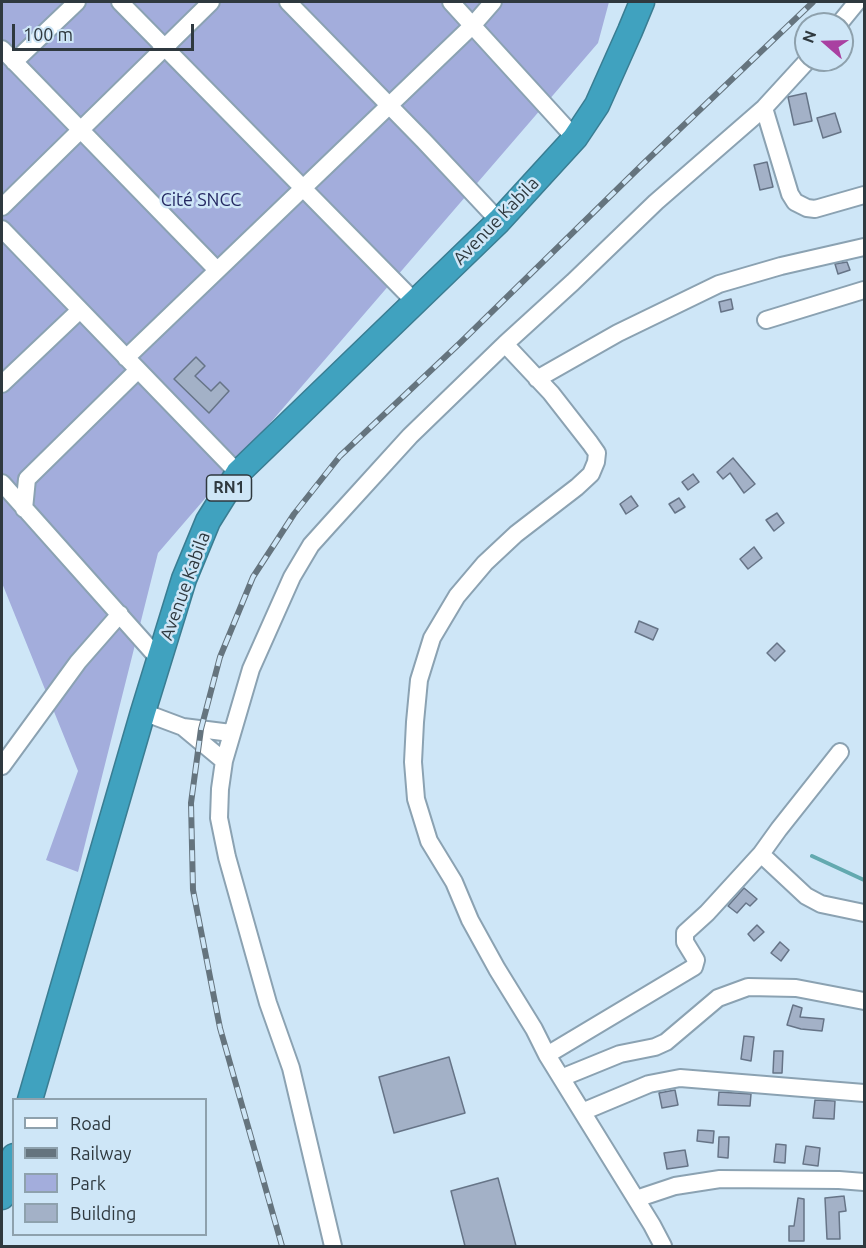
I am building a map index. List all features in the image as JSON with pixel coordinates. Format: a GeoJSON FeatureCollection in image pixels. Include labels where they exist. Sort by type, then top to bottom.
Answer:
{"type":"FeatureCollection","features":[{"type":"Feature","properties":{"kind":"highway","name":"Avenue Kabila"},"geometry":{"type":"LineString","coordinates":[[31,1098],[143,711],[184,579],[208,521],[238,473],[499,222],[575,138],[597,105],[642,2]]}},
{"type":"Feature","properties":{"kind":"highway"},"geometry":{"type":"LineString","coordinates":[[2,1197],[12,1163]]}},
{"type":"Feature","properties":{"kind":"street"},"geometry":{"type":"LineString","coordinates":[[14,62],[77,2]]}},
{"type":"Feature","properties":{"kind":"street"},"geometry":{"type":"LineString","coordinates":[[120,2],[416,302]]}},
{"type":"Feature","properties":{"kind":"street"},"geometry":{"type":"LineString","coordinates":[[2,207],[211,2]]}},
{"type":"Feature","properties":{"kind":"street"},"geometry":{"type":"LineString","coordinates":[[288,2],[499,222]]}},
{"type":"Feature","properties":{"kind":"street"},"geometry":{"type":"LineString","coordinates":[[451,2],[575,138]]}},
{"type":"Feature","properties":{"kind":"street"},"geometry":{"type":"LineString","coordinates":[[24,509],[27,479],[217,270],[305,189],[472,26],[493,2]]}},
{"type":"Feature","properties":{"kind":"street"},"geometry":{"type":"LineString","coordinates":[[2,49],[217,270]]}},
{"type":"Feature","properties":{"kind":"street"},"geometry":{"type":"LineString","coordinates":[[333,1246],[291,1068],[268,1003],[227,857],[219,818],[224,761],[251,669],[292,577],[311,545],[410,436],[656,202],[764,108],[797,72]]}},
{"type":"Feature","properties":{"kind":"street"},"geometry":{"type":"LineString","coordinates":[[764,108],[789,194],[795,202],[815,209],[864,195]]}},
{"type":"Feature","properties":{"kind":"street"},"geometry":{"type":"LineString","coordinates":[[2,229],[238,473]]}},
{"type":"Feature","properties":{"kind":"street"},"geometry":{"type":"LineString","coordinates":[[537,379],[618,333],[719,284],[781,266],[864,247]]}},
{"type":"Feature","properties":{"kind":"street"},"geometry":{"type":"LineString","coordinates":[[766,320],[864,290]]}},
{"type":"Feature","properties":{"kind":"street"},"geometry":{"type":"LineString","coordinates":[[2,384],[80,310]]}},
{"type":"Feature","properties":{"kind":"street"},"geometry":{"type":"LineString","coordinates":[[505,344],[590,443],[597,453],[596,462],[591,474],[516,534],[485,563],[457,596],[432,638],[419,680],[413,762],[416,799],[429,841],[454,882],[475,930],[547,1055],[663,1246]]}},
{"type":"Feature","properties":{"kind":"street"},"geometry":{"type":"LineString","coordinates":[[2,483],[27,479]]}},
{"type":"Feature","properties":{"kind":"street"},"geometry":{"type":"LineString","coordinates":[[2,483],[159,660]]}},
{"type":"Feature","properties":{"kind":"street"},"geometry":{"type":"LineString","coordinates":[[2,766],[78,662],[120,614]]}},
{"type":"Feature","properties":{"kind":"street"},"geometry":{"type":"LineString","coordinates":[[143,711],[183,727],[231,733]]}},
{"type":"Feature","properties":{"kind":"street"},"geometry":{"type":"LineString","coordinates":[[183,727],[224,761]]}},
{"type":"Feature","properties":{"kind":"street"},"geometry":{"type":"LineString","coordinates":[[547,1055],[694,967],[696,960],[685,942],[685,933],[707,913],[761,854],[840,752]]}},
{"type":"Feature","properties":{"kind":"street"},"geometry":{"type":"LineString","coordinates":[[761,854],[806,896],[821,904],[864,914]]}},
{"type":"Feature","properties":{"kind":"street"},"geometry":{"type":"LineString","coordinates":[[561,1078],[620,1054],[656,1047],[677,1035],[718,998],[748,987],[796,988],[864,1001]]}},
{"type":"Feature","properties":{"kind":"street"},"geometry":{"type":"LineString","coordinates":[[582,1112],[649,1084],[680,1078],[864,1093]]}},
{"type":"Feature","properties":{"kind":"street"},"geometry":{"type":"LineString","coordinates":[[636,1199],[675,1186],[720,1179],[864,1182]]}},
{"type":"Feature","properties":{"kind":"green space","name":"Cité SNCC"},"geometry":{"type":"Polygon","coordinates":[[[2,2],[609,2],[598,43],[158,553],[78,872],[46,860],[78,771],[2,583],[2,2]]]}},
{"type":"Feature","properties":{"kind":"building"},"geometry":{"type":"Polygon","coordinates":[[[806,93],[812,121],[794,125],[788,97],[806,93]]]}},
{"type":"Feature","properties":{"kind":"building"},"geometry":{"type":"Polygon","coordinates":[[[835,113],[841,132],[823,138],[817,118],[835,113]]]}},
{"type":"Feature","properties":{"kind":"building"},"geometry":{"type":"Polygon","coordinates":[[[767,162],[773,187],[760,190],[754,165],[767,162]]]}},
{"type":"Feature","properties":{"kind":"building"},"geometry":{"type":"Polygon","coordinates":[[[847,262],[850,270],[838,274],[835,264],[847,262]]]}},
{"type":"Feature","properties":{"kind":"building"},"geometry":{"type":"Polygon","coordinates":[[[731,299],[733,309],[721,312],[719,302],[731,299]]]}},
{"type":"Feature","properties":{"kind":"building"},"geometry":{"type":"Polygon","coordinates":[[[196,357],[205,366],[195,376],[211,391],[220,382],[229,391],[209,413],[174,379],[196,357]]]}},
{"type":"Feature","properties":{"kind":"building"},"geometry":{"type":"Polygon","coordinates":[[[733,458],[755,484],[744,493],[730,473],[723,479],[717,472],[733,458]]]}},
{"type":"Feature","properties":{"kind":"building"},"geometry":{"type":"Polygon","coordinates":[[[693,474],[699,482],[688,490],[682,482],[693,474]]]}},
{"type":"Feature","properties":{"kind":"building"},"geometry":{"type":"Polygon","coordinates":[[[631,496],[638,506],[626,514],[620,504],[631,496]]]}},
{"type":"Feature","properties":{"kind":"building"},"geometry":{"type":"Polygon","coordinates":[[[679,498],[685,507],[675,513],[669,504],[679,498]]]}},
{"type":"Feature","properties":{"kind":"building"},"geometry":{"type":"Polygon","coordinates":[[[777,513],[784,523],[774,531],[766,520],[777,513]]]}},
{"type":"Feature","properties":{"kind":"building"},"geometry":{"type":"Polygon","coordinates":[[[754,547],[762,558],[748,569],[740,559],[754,547]]]}},
{"type":"Feature","properties":{"kind":"building"},"geometry":{"type":"Polygon","coordinates":[[[639,621],[658,629],[653,640],[635,632],[639,621]]]}},
{"type":"Feature","properties":{"kind":"building"},"geometry":{"type":"Polygon","coordinates":[[[777,643],[785,651],[775,661],[767,653],[777,643]]]}},
{"type":"Feature","properties":{"kind":"building"},"geometry":{"type":"Polygon","coordinates":[[[744,888],[757,899],[750,906],[746,903],[737,913],[728,906],[744,888]]]}},
{"type":"Feature","properties":{"kind":"building"},"geometry":{"type":"Polygon","coordinates":[[[757,925],[764,932],[754,941],[748,934],[757,925]]]}},
{"type":"Feature","properties":{"kind":"building"},"geometry":{"type":"Polygon","coordinates":[[[780,942],[789,950],[781,961],[771,953],[780,942]]]}},
{"type":"Feature","properties":{"kind":"building"},"geometry":{"type":"Polygon","coordinates":[[[793,1005],[802,1008],[800,1017],[824,1019],[822,1031],[787,1025],[793,1005]]]}},
{"type":"Feature","properties":{"kind":"building"},"geometry":{"type":"Polygon","coordinates":[[[744,1036],[754,1037],[751,1061],[741,1059],[744,1036]]]}},
{"type":"Feature","properties":{"kind":"building"},"geometry":{"type":"Polygon","coordinates":[[[774,1051],[783,1051],[782,1073],[773,1073],[774,1051]]]}},
{"type":"Feature","properties":{"kind":"building"},"geometry":{"type":"Polygon","coordinates":[[[449,1057],[465,1113],[394,1133],[379,1077],[449,1057]]]}},
{"type":"Feature","properties":{"kind":"building"},"geometry":{"type":"Polygon","coordinates":[[[675,1090],[678,1105],[662,1108],[659,1093],[675,1090]]]}},
{"type":"Feature","properties":{"kind":"building"},"geometry":{"type":"Polygon","coordinates":[[[719,1092],[751,1094],[750,1106],[718,1105],[719,1092]]]}},
{"type":"Feature","properties":{"kind":"building"},"geometry":{"type":"Polygon","coordinates":[[[815,1100],[835,1101],[834,1119],[813,1118],[815,1100]]]}},
{"type":"Feature","properties":{"kind":"building"},"geometry":{"type":"Polygon","coordinates":[[[698,1130],[714,1131],[713,1143],[697,1141],[698,1130]]]}},
{"type":"Feature","properties":{"kind":"building"},"geometry":{"type":"Polygon","coordinates":[[[719,1137],[729,1137],[728,1158],[718,1157],[719,1137]]]}},
{"type":"Feature","properties":{"kind":"building"},"geometry":{"type":"Polygon","coordinates":[[[776,1144],[786,1145],[785,1163],[774,1162],[776,1144]]]}},
{"type":"Feature","properties":{"kind":"building"},"geometry":{"type":"Polygon","coordinates":[[[806,1146],[820,1148],[818,1166],[803,1164],[806,1146]]]}},
{"type":"Feature","properties":{"kind":"building"},"geometry":{"type":"Polygon","coordinates":[[[685,1150],[688,1166],[667,1169],[664,1153],[685,1150]]]}},
{"type":"Feature","properties":{"kind":"building"},"geometry":{"type":"Polygon","coordinates":[[[498,1178],[516,1246],[465,1246],[451,1191],[498,1178]]]}},
{"type":"Feature","properties":{"kind":"building"},"geometry":{"type":"Polygon","coordinates":[[[844,1196],[846,1211],[839,1212],[840,1239],[827,1239],[825,1198],[844,1196]]]}},
{"type":"Feature","properties":{"kind":"building"},"geometry":{"type":"Polygon","coordinates":[[[798,1198],[804,1199],[804,1241],[789,1241],[789,1226],[794,1226],[798,1198]]]}},
{"type":"Feature","properties":{"kind":"waterway"},"geometry":{"type":"LineString","coordinates":[[812,856],[864,880]]}},
{"type":"Feature","properties":{"kind":"railway"},"geometry":{"type":"LineString","coordinates":[[282,1246],[220,1028],[193,890],[191,803],[201,729],[220,657],[253,577],[294,514],[340,456],[813,2]]}}]}
